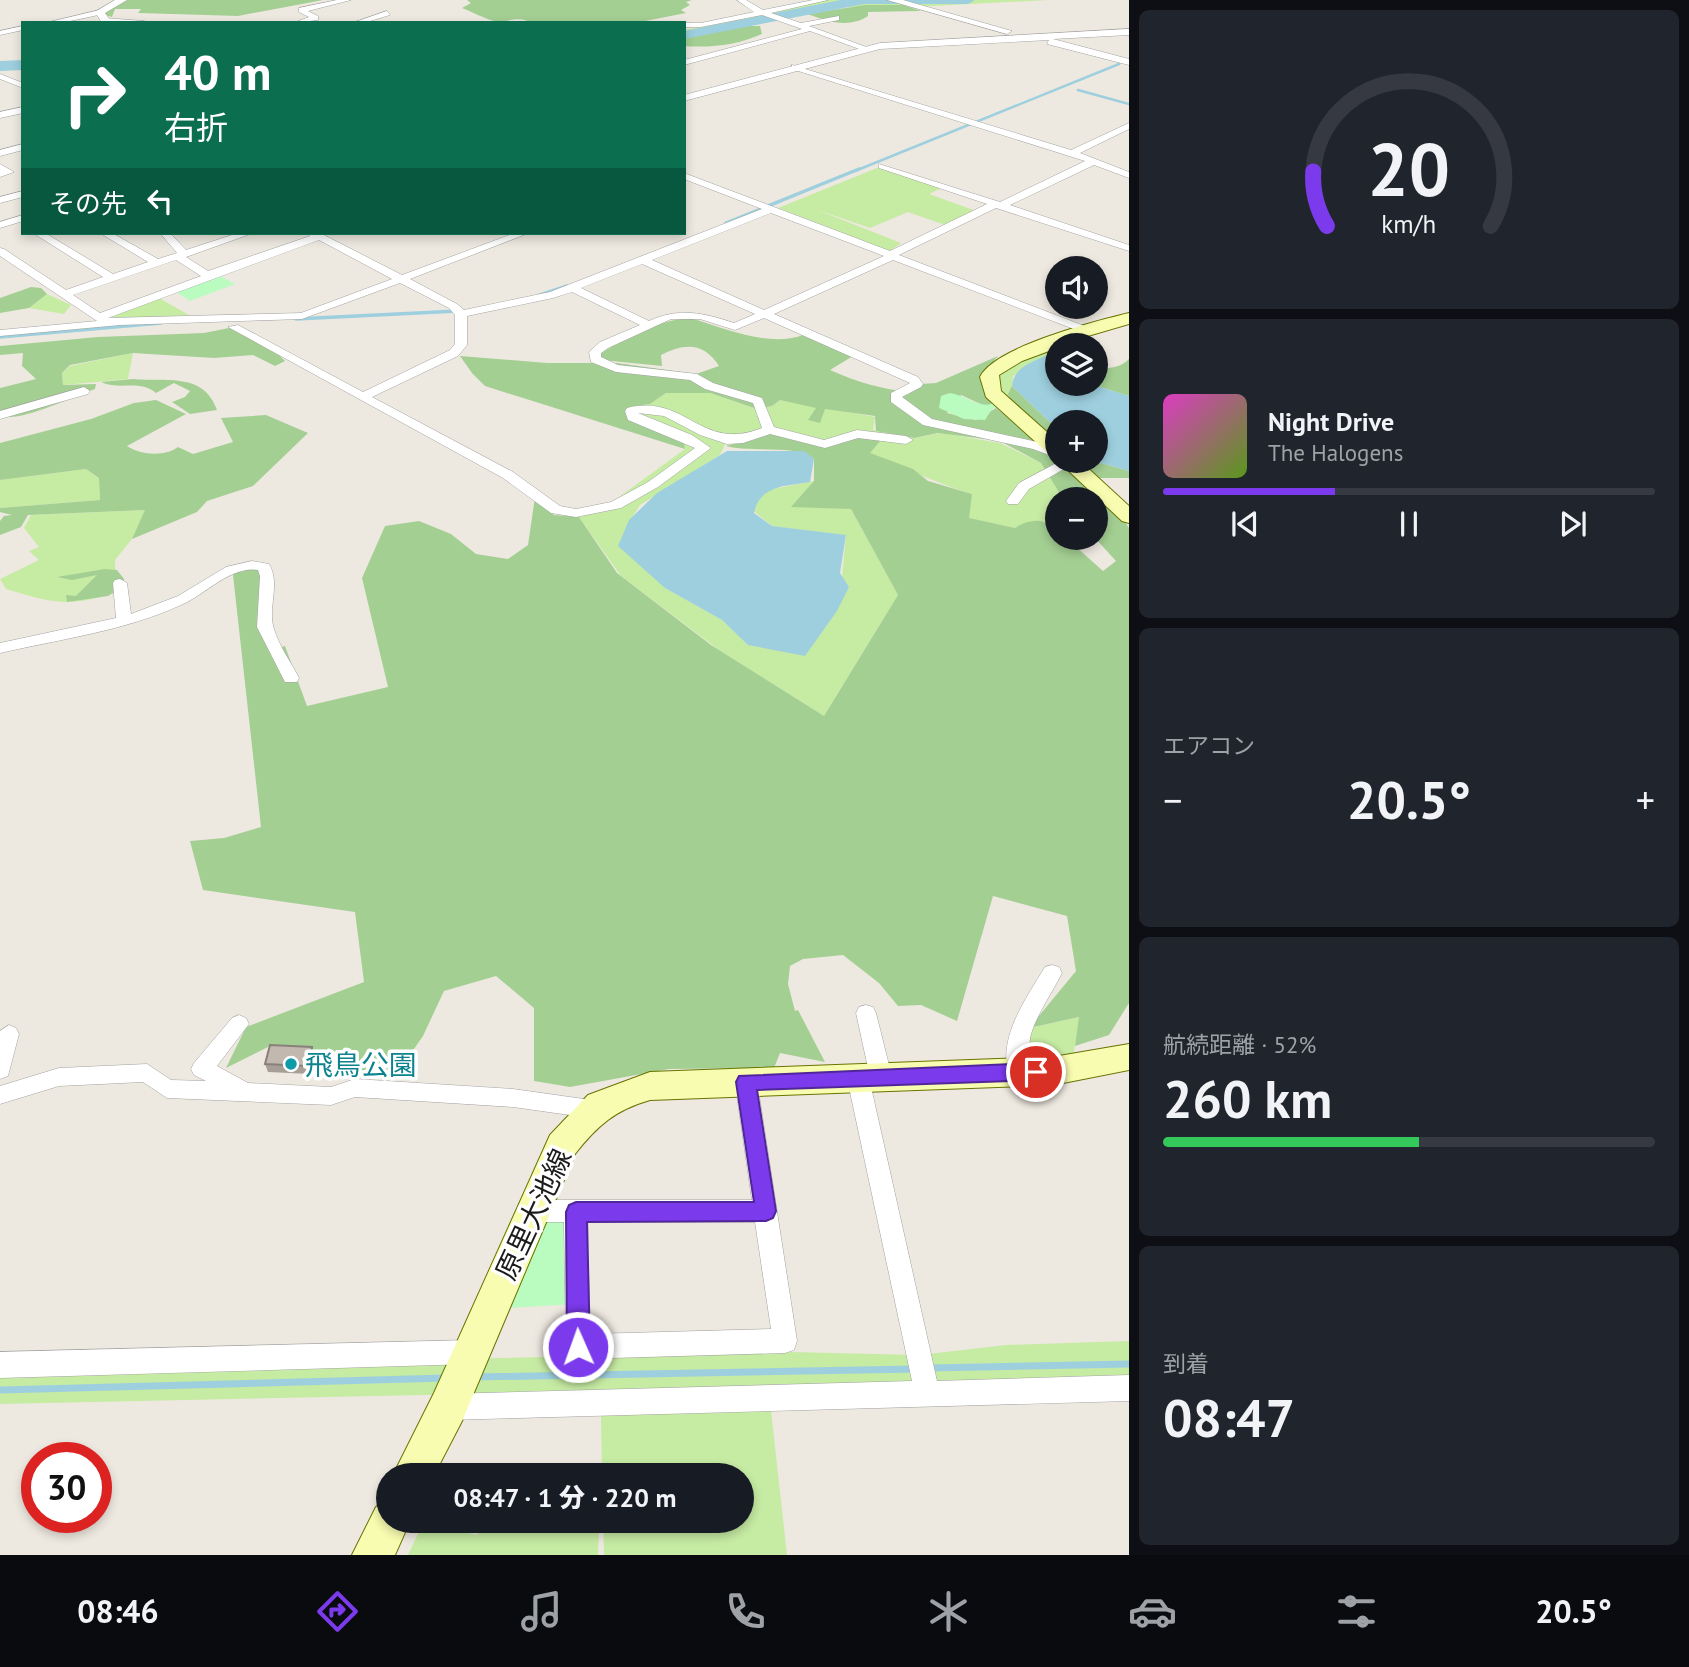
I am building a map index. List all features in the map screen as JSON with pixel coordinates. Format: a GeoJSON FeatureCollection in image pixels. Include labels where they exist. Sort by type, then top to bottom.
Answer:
{"type":"FeatureCollection","features":[{"type":"Feature","properties":{"kind":"main road"},"geometry":{"type":"LineString","coordinates":[[1045,441],[993,393],[989,382],[991,374],[1000,365],[1022,356],[1129,318]]}},
{"type":"Feature","properties":{"kind":"main road"},"geometry":{"type":"LineString","coordinates":[[1080,473],[1129,517]]}},
{"type":"Feature","properties":{"kind":"main road","name":"原里大池線"},"geometry":{"type":"LineString","coordinates":[[419,1463],[449,1404],[562,1145],[591,1109],[614,1096],[650,1086],[1053,1071],[1129,1057]]}},
{"type":"Feature","properties":{"kind":"main road"},"geometry":{"type":"LineString","coordinates":[[373,1555],[384,1533]]}},
{"type":"Feature","properties":{"kind":"street"},"geometry":{"type":"LineString","coordinates":[[104,18],[122,0]]}},
{"type":"Feature","properties":{"kind":"street"},"geometry":{"type":"LineString","coordinates":[[302,21],[315,16],[302,10],[347,0]]}},
{"type":"Feature","properties":{"kind":"street"},"geometry":{"type":"LineString","coordinates":[[741,0],[780,19],[865,48]]}},
{"type":"Feature","properties":{"kind":"street"},"geometry":{"type":"LineString","coordinates":[[686,27],[765,13],[790,3],[824,0]]}},
{"type":"Feature","properties":{"kind":"street"},"geometry":{"type":"LineString","coordinates":[[892,0],[1129,62]]}},
{"type":"Feature","properties":{"kind":"street"},"geometry":{"type":"LineString","coordinates":[[362,21],[387,13]]}},
{"type":"Feature","properties":{"kind":"street"},"geometry":{"type":"LineString","coordinates":[[71,21],[104,18],[128,21]]}},
{"type":"Feature","properties":{"kind":"street"},"geometry":{"type":"LineString","coordinates":[[799,26],[836,18]]}},
{"type":"Feature","properties":{"kind":"street"},"geometry":{"type":"LineString","coordinates":[[11,22],[21,25]]}},
{"type":"Feature","properties":{"kind":"street"},"geometry":{"type":"LineString","coordinates":[[0,33],[21,27]]}},
{"type":"Feature","properties":{"kind":"street"},"geometry":{"type":"LineString","coordinates":[[686,61],[810,29]]}},
{"type":"Feature","properties":{"kind":"street"},"geometry":{"type":"LineString","coordinates":[[686,97],[865,48],[1028,36],[1129,32]]}},
{"type":"Feature","properties":{"kind":"street"},"geometry":{"type":"LineString","coordinates":[[794,67],[1072,153],[1129,175]]}},
{"type":"Feature","properties":{"kind":"street"},"geometry":{"type":"LineString","coordinates":[[0,76],[21,85]]}},
{"type":"Feature","properties":{"kind":"street"},"geometry":{"type":"LineString","coordinates":[[11,89],[21,86]]}},
{"type":"Feature","properties":{"kind":"street"},"geometry":{"type":"LineString","coordinates":[[0,115],[21,110]]}},
{"type":"Feature","properties":{"kind":"street"},"geometry":{"type":"LineString","coordinates":[[1072,153],[1129,126]]}},
{"type":"Feature","properties":{"kind":"street"},"geometry":{"type":"LineString","coordinates":[[0,153],[21,148]]}},
{"type":"Feature","properties":{"kind":"street"},"geometry":{"type":"LineString","coordinates":[[769,430],[758,401],[709,386],[693,377],[616,368],[595,359],[595,352],[604,345],[669,316],[687,314],[735,327],[1094,161]]}},
{"type":"Feature","properties":{"kind":"street"},"geometry":{"type":"LineString","coordinates":[[882,166],[1129,248]]}},
{"type":"Feature","properties":{"kind":"street"},"geometry":{"type":"LineString","coordinates":[[0,167],[9,172],[0,174]]}},
{"type":"Feature","properties":{"kind":"street"},"geometry":{"type":"LineString","coordinates":[[686,177],[1091,332]]}},
{"type":"Feature","properties":{"kind":"street"},"geometry":{"type":"LineString","coordinates":[[0,200],[21,195]]}},
{"type":"Feature","properties":{"kind":"street"},"geometry":{"type":"LineString","coordinates":[[461,314],[515,304],[573,288],[766,207]]}},
{"type":"Feature","properties":{"kind":"street"},"geometry":{"type":"LineString","coordinates":[[0,225],[21,221]]}},
{"type":"Feature","properties":{"kind":"street"},"geometry":{"type":"LineString","coordinates":[[41,235],[112,278]]}},
{"type":"Feature","properties":{"kind":"street"},"geometry":{"type":"LineString","coordinates":[[113,235],[157,263]]}},
{"type":"Feature","properties":{"kind":"street"},"geometry":{"type":"LineString","coordinates":[[104,320],[210,277],[180,255],[166,235]]}},
{"type":"Feature","properties":{"kind":"street"},"geometry":{"type":"LineString","coordinates":[[64,294],[242,235]]}},
{"type":"Feature","properties":{"kind":"street"},"geometry":{"type":"LineString","coordinates":[[207,275],[313,235]]}},
{"type":"Feature","properties":{"kind":"street"},"geometry":{"type":"LineString","coordinates":[[318,235],[453,306],[461,314],[461,345],[454,353],[362,397]]}},
{"type":"Feature","properties":{"kind":"street"},"geometry":{"type":"LineString","coordinates":[[0,333],[104,320],[302,316],[519,235]]}},
{"type":"Feature","properties":{"kind":"street"},"geometry":{"type":"LineString","coordinates":[[0,251],[104,320]]}},
{"type":"Feature","properties":{"kind":"street"},"geometry":{"type":"LineString","coordinates":[[643,260],[914,380],[916,384],[895,396],[897,402],[922,418],[1045,452]]}},
{"type":"Feature","properties":{"kind":"street"},"geometry":{"type":"LineString","coordinates":[[573,288],[649,325]]}},
{"type":"Feature","properties":{"kind":"street"},"geometry":{"type":"LineString","coordinates":[[234,327],[508,475],[555,510],[565,513],[585,514],[605,510],[625,501],[704,448],[682,436],[646,424],[633,416],[631,411],[648,408],[691,422],[725,440],[739,440],[769,430],[825,444],[857,434],[906,440]]}},
{"type":"Feature","properties":{"kind":"street"},"geometry":{"type":"LineString","coordinates":[[0,415],[84,391]]}},
{"type":"Feature","properties":{"kind":"street"},"geometry":{"type":"LineString","coordinates":[[883,436],[922,418]]}},
{"type":"Feature","properties":{"kind":"street"},"geometry":{"type":"LineString","coordinates":[[1013,501],[1024,486],[1045,470]]}},
{"type":"Feature","properties":{"kind":"street"},"geometry":{"type":"LineString","coordinates":[[0,648],[124,619],[178,596],[225,568],[250,563],[264,567],[267,576],[265,628],[291,678]]}},
{"type":"Feature","properties":{"kind":"street"},"geometry":{"type":"LineString","coordinates":[[120,583],[124,619]]}},
{"type":"Feature","properties":{"kind":"street"},"geometry":{"type":"LineString","coordinates":[[1019,1072],[1015,1060],[1030,1010],[1052,972]]}},
{"type":"Feature","properties":{"kind":"street"},"geometry":{"type":"LineString","coordinates":[[866,1013],[869,1078],[927,1392]]}},
{"type":"Feature","properties":{"kind":"street"},"geometry":{"type":"LineString","coordinates":[[239,1024],[202,1069],[245,1092]]}},
{"type":"Feature","properties":{"kind":"street"},"geometry":{"type":"LineString","coordinates":[[0,1070],[9,1034]]}},
{"type":"Feature","properties":{"kind":"street"},"geometry":{"type":"LineString","coordinates":[[0,1095],[59,1077],[146,1073],[167,1089],[331,1096],[355,1088],[513,1098],[591,1109]]}},
{"type":"Feature","properties":{"kind":"street"},"geometry":{"type":"LineString","coordinates":[[576,1212],[578,1347],[786,1341],[746,1082]]}},
{"type":"Feature","properties":{"kind":"street"},"geometry":{"type":"LineString","coordinates":[[533,1211],[766,1211]]}},
{"type":"Feature","properties":{"kind":"street"},"geometry":{"type":"LineString","coordinates":[[0,1365],[469,1358]]}},
{"type":"Feature","properties":{"kind":"street"},"geometry":{"type":"LineString","coordinates":[[449,1404],[1129,1388]]}},
{"type":"Feature","properties":{"kind":"green space"},"geometry":{"type":"Polygon","coordinates":[[[127,0],[323,0],[238,16],[138,13],[141,9],[115,9],[112,17],[105,15],[105,10],[127,0]]]}},
{"type":"Feature","properties":{"kind":"green space"},"geometry":{"type":"Polygon","coordinates":[[[467,0],[692,0],[686,2],[690,5],[681,10],[686,13],[645,21],[494,21],[462,8],[471,3],[467,0]]]}},
{"type":"Feature","properties":{"kind":"green space"},"geometry":{"type":"Polygon","coordinates":[[[826,0],[1049,0],[842,7],[686,39],[686,30],[826,0]]]}},
{"type":"Feature","properties":{"kind":"green space"},"geometry":{"type":"Polygon","coordinates":[[[865,5],[903,5],[921,11],[868,12],[868,16],[860,20],[845,23],[807,14],[865,5]]]}},
{"type":"Feature","properties":{"kind":"green space"},"geometry":{"type":"Polygon","coordinates":[[[739,26],[760,26],[762,34],[743,41],[704,47],[686,46],[686,39],[739,26]]]}},
{"type":"Feature","properties":{"kind":"green space"},"geometry":{"type":"Polygon","coordinates":[[[882,166],[942,188],[929,194],[979,212],[945,225],[908,212],[870,228],[815,209],[901,243],[890,251],[778,208],[882,166]]]}},
{"type":"Feature","properties":{"kind":"green space"},"geometry":{"type":"Polygon","coordinates":[[[220,276],[235,284],[190,301],[176,292],[220,276]]]}},
{"type":"Feature","properties":{"kind":"green space"},"geometry":{"type":"Polygon","coordinates":[[[31,287],[41,288],[47,294],[29,308],[0,313],[0,298],[31,287]]]}},
{"type":"Feature","properties":{"kind":"green space"},"geometry":{"type":"Polygon","coordinates":[[[47,294],[71,305],[64,314],[29,308],[47,294]]]}},
{"type":"Feature","properties":{"kind":"green space"},"geometry":{"type":"Polygon","coordinates":[[[159,298],[189,315],[118,319],[112,316],[159,298]]]}},
{"type":"Feature","properties":{"kind":"green space"},"geometry":{"type":"Polygon","coordinates":[[[690,318],[761,338],[803,335],[853,356],[830,370],[870,385],[902,391],[913,392],[905,385],[936,383],[998,356],[991,366],[986,385],[992,404],[985,406],[961,395],[947,413],[976,420],[996,408],[1045,447],[1045,470],[1041,463],[1000,441],[938,433],[914,438],[876,431],[875,416],[825,409],[820,423],[808,420],[816,408],[780,400],[772,406],[757,409],[710,393],[666,393],[650,404],[632,407],[625,412],[629,417],[683,437],[685,449],[485,386],[460,356],[547,363],[617,363],[696,374],[719,366],[707,352],[693,347],[678,348],[661,355],[662,366],[602,360],[600,354],[621,341],[643,330],[690,318]]]}},
{"type":"Feature","properties":{"kind":"green space"},"geometry":{"type":"Polygon","coordinates":[[[234,327],[272,348],[285,361],[275,366],[253,355],[214,358],[133,353],[70,365],[62,373],[63,385],[96,384],[95,389],[35,412],[0,417],[0,388],[36,379],[22,366],[23,353],[0,355],[0,346],[98,337],[204,333],[234,327]]]}},
{"type":"Feature","properties":{"kind":"green space"},"geometry":{"type":"Polygon","coordinates":[[[1045,348],[1045,356],[1013,376],[1011,401],[1008,405],[991,374],[1045,348]]]}},
{"type":"Feature","properties":{"kind":"green space"},"geometry":{"type":"Polygon","coordinates":[[[133,353],[128,379],[63,385],[62,373],[70,366],[133,353]]]}},
{"type":"Feature","properties":{"kind":"green space"},"geometry":{"type":"Polygon","coordinates":[[[1129,359],[1129,396],[1108,390],[1108,368],[1129,359]]]}},
{"type":"Feature","properties":{"kind":"green space"},"geometry":{"type":"Polygon","coordinates":[[[171,380],[193,384],[211,398],[217,410],[190,414],[172,402],[185,397],[190,391],[174,383],[156,393],[143,387],[115,386],[101,382],[171,380]]]}},
{"type":"Feature","properties":{"kind":"green space"},"geometry":{"type":"Polygon","coordinates":[[[1012,386],[1045,418],[1045,438],[1011,401],[1008,394],[1012,386]]]}},
{"type":"Feature","properties":{"kind":"green space"},"geometry":{"type":"Polygon","coordinates":[[[666,393],[710,393],[757,409],[766,430],[728,438],[720,455],[640,505],[627,525],[665,588],[722,620],[748,645],[849,587],[842,577],[846,536],[772,526],[750,508],[767,490],[814,481],[851,509],[898,595],[824,716],[719,650],[621,576],[579,517],[604,508],[685,449],[682,437],[629,417],[625,412],[632,407],[650,404],[666,393]]]}},
{"type":"Feature","properties":{"kind":"green space"},"geometry":{"type":"Polygon","coordinates":[[[950,393],[982,404],[992,404],[996,408],[992,409],[985,420],[964,419],[939,408],[941,396],[950,393]]]}},
{"type":"Feature","properties":{"kind":"green space"},"geometry":{"type":"Polygon","coordinates":[[[156,400],[186,414],[127,446],[132,449],[145,453],[160,453],[178,447],[193,454],[233,442],[221,418],[266,415],[308,433],[253,486],[207,501],[197,512],[132,539],[145,510],[28,515],[21,527],[0,535],[0,521],[4,516],[12,515],[0,512],[0,508],[100,500],[99,478],[86,469],[0,480],[0,443],[91,419],[134,403],[156,400]]]}},
{"type":"Feature","properties":{"kind":"green space"},"geometry":{"type":"Polygon","coordinates":[[[780,400],[875,417],[873,430],[914,438],[941,433],[1000,443],[1041,463],[1056,487],[1045,487],[1045,522],[1032,521],[1015,528],[966,518],[972,494],[866,453],[857,436],[829,447],[771,430],[761,408],[772,406],[780,400]]]}},
{"type":"Feature","properties":{"kind":"green space"},"geometry":{"type":"Polygon","coordinates":[[[773,433],[821,447],[857,436],[881,440],[870,453],[913,469],[928,481],[972,494],[969,518],[1015,528],[1031,521],[1042,521],[1045,522],[1045,550],[1080,550],[1103,571],[1116,561],[1106,550],[1108,496],[1129,528],[1129,1003],[1109,1035],[1075,1046],[1079,1017],[1029,1028],[1076,971],[1067,916],[993,896],[957,1021],[921,1005],[898,1006],[879,983],[843,955],[803,959],[790,966],[788,984],[795,1011],[798,1010],[825,1062],[780,1053],[774,1068],[669,1069],[570,1087],[534,1081],[534,1008],[496,976],[444,991],[423,1036],[393,1079],[342,1076],[337,1053],[272,1045],[226,1068],[246,1027],[364,982],[355,912],[203,890],[190,841],[224,838],[261,827],[233,575],[237,567],[250,563],[267,576],[271,650],[285,646],[307,706],[388,687],[362,578],[385,526],[419,521],[451,534],[476,554],[508,559],[528,545],[535,497],[554,515],[579,517],[617,573],[711,645],[824,716],[898,595],[851,509],[791,507],[814,481],[814,459],[806,454],[785,450],[726,446],[773,433]]]}},
{"type":"Feature","properties":{"kind":"green space"},"geometry":{"type":"Polygon","coordinates":[[[1108,465],[1129,471],[1129,478],[1094,478],[1086,473],[1108,473],[1108,465]]]}},
{"type":"Feature","properties":{"kind":"green space"},"geometry":{"type":"Polygon","coordinates":[[[86,469],[99,478],[100,500],[0,508],[0,480],[86,469]]]}},
{"type":"Feature","properties":{"kind":"green space"},"geometry":{"type":"Polygon","coordinates":[[[1047,473],[1079,473],[1097,487],[1056,487],[1047,473]]]}},
{"type":"Feature","properties":{"kind":"green space"},"geometry":{"type":"Polygon","coordinates":[[[146,510],[132,539],[115,560],[116,592],[86,600],[61,602],[6,589],[0,579],[39,560],[29,551],[39,547],[24,528],[31,515],[146,510]]]}},
{"type":"Feature","properties":{"kind":"green space"},"geometry":{"type":"Polygon","coordinates":[[[105,569],[117,570],[124,579],[123,587],[108,596],[67,602],[66,595],[76,596],[97,575],[72,580],[57,577],[105,569]]]}},
{"type":"Feature","properties":{"kind":"green space"},"geometry":{"type":"Polygon","coordinates":[[[1080,1017],[1073,1056],[1024,1059],[1029,1028],[1080,1017]]]}},
{"type":"Feature","properties":{"kind":"green space"},"geometry":{"type":"Polygon","coordinates":[[[576,1212],[577,1304],[509,1308],[545,1213],[576,1212]]]}},
{"type":"Feature","properties":{"kind":"green space"},"geometry":{"type":"Polygon","coordinates":[[[1129,1341],[1129,1380],[0,1404],[0,1376],[499,1358],[790,1352],[919,1355],[1006,1345],[1129,1341]]]}},
{"type":"Feature","properties":{"kind":"green space"},"geometry":{"type":"Polygon","coordinates":[[[771,1410],[787,1555],[604,1555],[603,1533],[754,1533],[754,1463],[602,1463],[601,1415],[771,1410]]]}},
{"type":"Feature","properties":{"kind":"green space"},"geometry":{"type":"Polygon","coordinates":[[[418,1533],[599,1533],[598,1555],[408,1555],[418,1533]]]}},
{"type":"Feature","properties":{"kind":"water"},"geometry":{"type":"Polygon","coordinates":[[[1045,356],[1045,396],[1108,396],[1108,390],[1129,396],[1129,471],[1108,465],[1108,410],[1045,410],[1045,418],[1012,386],[1016,374],[1030,363],[1045,356]]]}},
{"type":"Feature","properties":{"kind":"water"},"geometry":{"type":"Polygon","coordinates":[[[727,451],[804,451],[814,459],[810,482],[783,486],[768,492],[757,504],[754,513],[772,526],[846,535],[840,573],[849,587],[837,611],[805,656],[748,645],[722,620],[665,588],[618,546],[629,520],[657,493],[727,451]]]}},
{"type":"Feature","properties":{"kind":"building"},"geometry":{"type":"Polygon","coordinates":[[[270,1045],[312,1047],[308,1066],[265,1064],[270,1045]]]}},
{"type":"Feature","properties":{"kind":"waterway"},"geometry":{"type":"LineString","coordinates":[[686,35],[862,0]]}},
{"type":"Feature","properties":{"kind":"waterway"},"geometry":{"type":"LineString","coordinates":[[866,0],[968,0]]}},
{"type":"Feature","properties":{"kind":"waterway"},"geometry":{"type":"LineString","coordinates":[[855,171],[1119,64]]}},
{"type":"Feature","properties":{"kind":"waterway"},"geometry":{"type":"LineString","coordinates":[[0,66],[21,65]]}},
{"type":"Feature","properties":{"kind":"waterway"},"geometry":{"type":"LineString","coordinates":[[1078,90],[1129,104]]}},
{"type":"Feature","properties":{"kind":"waterway"},"geometry":{"type":"LineString","coordinates":[[726,223],[859,169]]}},
{"type":"Feature","properties":{"kind":"waterway"},"geometry":{"type":"LineString","coordinates":[[540,295],[567,286]]}},
{"type":"Feature","properties":{"kind":"waterway"},"geometry":{"type":"LineString","coordinates":[[296,319],[458,311]]}},
{"type":"Feature","properties":{"kind":"waterway"},"geometry":{"type":"LineString","coordinates":[[0,337],[161,323]]}},
{"type":"Feature","properties":{"kind":"waterway"},"geometry":{"type":"LineString","coordinates":[[929,1368],[1129,1364]]}},
{"type":"Feature","properties":{"kind":"waterway"},"geometry":{"type":"LineString","coordinates":[[474,1377],[916,1369]]}},
{"type":"Feature","properties":{"kind":"waterway"},"geometry":{"type":"LineString","coordinates":[[0,1390],[447,1378]]}},
{"type":"Feature","properties":{"kind":"place","name":"飛鳥公園"},"geometry":{"type":"Point","coordinates":[291,1064]}},
{"type":"Feature","properties":{"kind":"route"},"geometry":{"type":"LineString","coordinates":[[578,1347],[576,1212],[766,1211],[746,1082],[1036,1072]]}}]}
